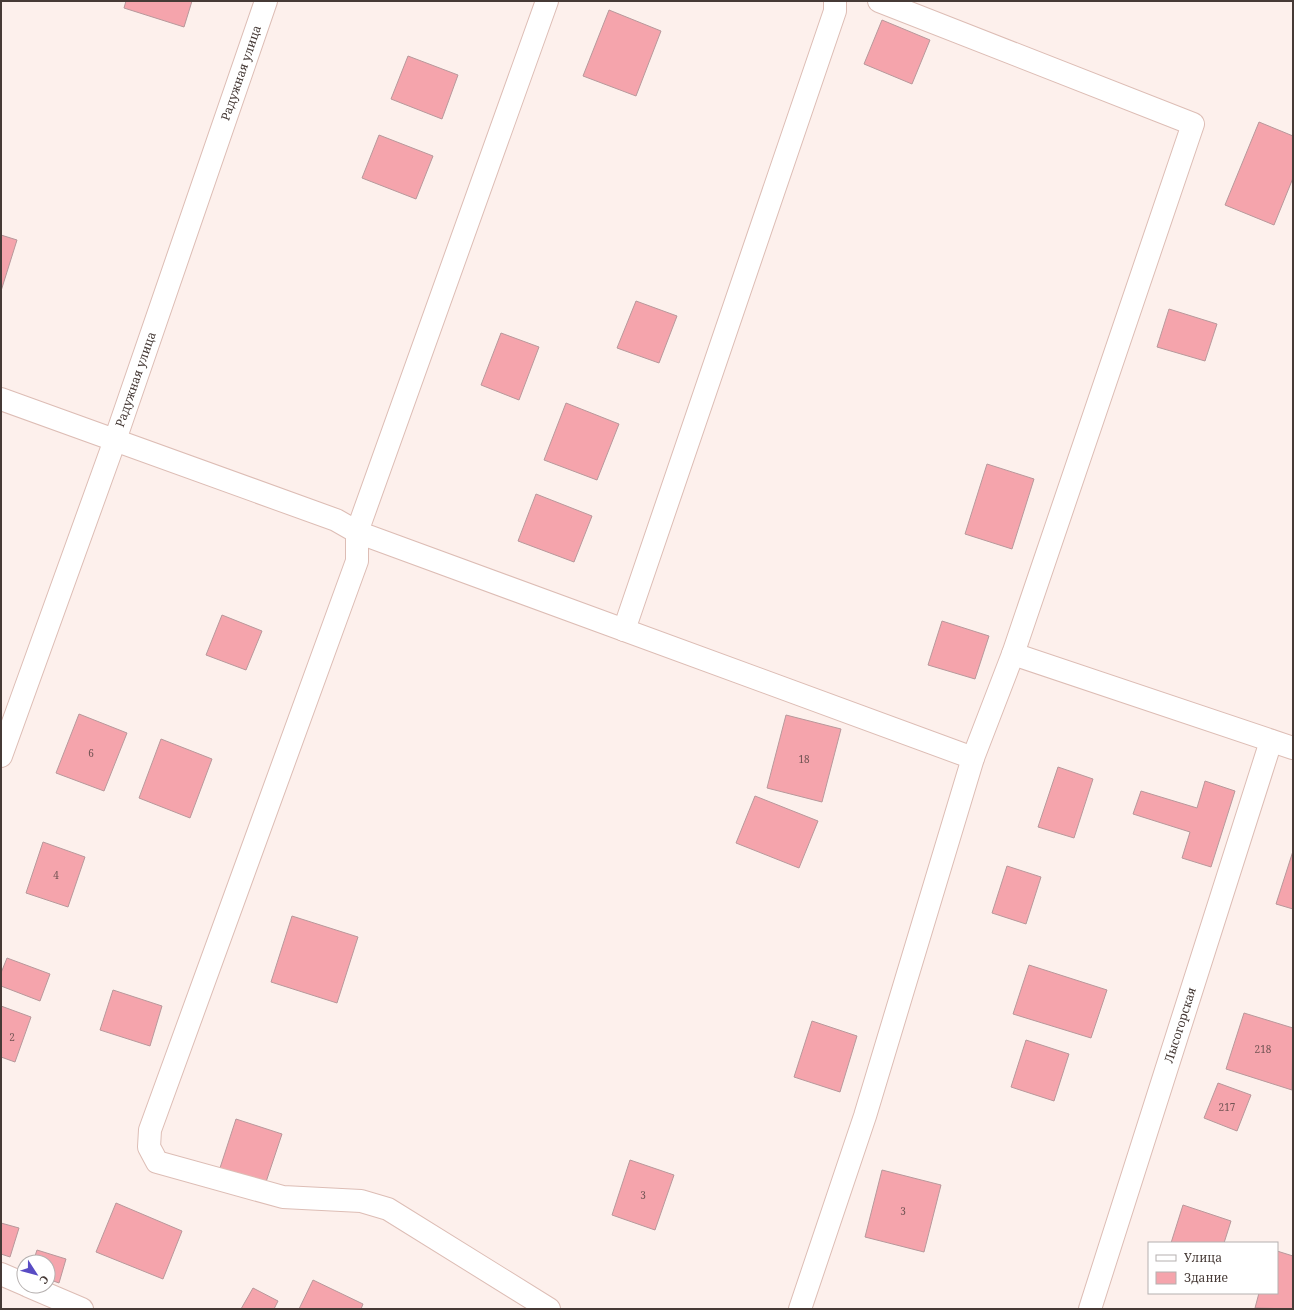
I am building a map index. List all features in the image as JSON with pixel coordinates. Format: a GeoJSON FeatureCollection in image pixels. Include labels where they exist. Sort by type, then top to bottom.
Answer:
{"type":"FeatureCollection","features":[{"type":"Feature","properties":{"kind":"street","name":"Радужная улица"},"geometry":{"type":"LineString","coordinates":[[1,756],[115,440],[266,1]]}},
{"type":"Feature","properties":{"kind":"street"},"geometry":{"type":"LineString","coordinates":[[547,1],[357,532],[357,561],[150,1130],[149,1147],[157,1162],[283,1197],[361,1201],[388,1209],[549,1309]]}},
{"type":"Feature","properties":{"kind":"street"},"geometry":{"type":"LineString","coordinates":[[624,630],[833,19],[835,1]]}},
{"type":"Feature","properties":{"kind":"street"},"geometry":{"type":"LineString","coordinates":[[800,1309],[865,1116],[973,758],[1013,654],[1193,124],[879,1]]}},
{"type":"Feature","properties":{"kind":"street"},"geometry":{"type":"LineString","coordinates":[[1,399],[336,520],[357,532],[973,758]]}},
{"type":"Feature","properties":{"kind":"street"},"geometry":{"type":"LineString","coordinates":[[1013,654],[1293,748]]}},
{"type":"Feature","properties":{"kind":"street","name":"Лысогорская"},"geometry":{"type":"LineString","coordinates":[[1093,1308],[1271,741]]}},
{"type":"Feature","properties":{"kind":"street"},"geometry":{"type":"LineString","coordinates":[[1,1274],[16,1281]]}},
{"type":"Feature","properties":{"kind":"street"},"geometry":{"type":"LineString","coordinates":[[47,1294],[82,1309]]}},
{"type":"Feature","properties":{"kind":"building"},"geometry":{"type":"Polygon","coordinates":[[[126,1],[192,1],[184,27],[124,8],[126,1]]]}},
{"type":"Feature","properties":{"kind":"building"},"geometry":{"type":"Polygon","coordinates":[[[609,10],[661,31],[636,96],[583,76],[609,10]]]}},
{"type":"Feature","properties":{"kind":"building"},"geometry":{"type":"Polygon","coordinates":[[[882,20],[930,40],[912,84],[864,64],[882,20]]]}},
{"type":"Feature","properties":{"kind":"building"},"geometry":{"type":"Polygon","coordinates":[[[408,56],[458,75],[442,119],[391,99],[408,56]]]}},
{"type":"Feature","properties":{"kind":"building"},"geometry":{"type":"Polygon","coordinates":[[[1259,122],[1293,136],[1293,178],[1274,225],[1225,205],[1259,122]]]}},
{"type":"Feature","properties":{"kind":"building"},"geometry":{"type":"Polygon","coordinates":[[[379,135],[433,156],[416,199],[362,178],[379,135]]]}},
{"type":"Feature","properties":{"kind":"building"},"geometry":{"type":"Polygon","coordinates":[[[1,235],[17,240],[1,291],[1,235]]]}},
{"type":"Feature","properties":{"kind":"building"},"geometry":{"type":"Polygon","coordinates":[[[636,301],[677,316],[659,363],[617,348],[636,301]]]}},
{"type":"Feature","properties":{"kind":"building"},"geometry":{"type":"Polygon","coordinates":[[[1169,309],[1217,324],[1205,361],[1157,347],[1169,309]]]}},
{"type":"Feature","properties":{"kind":"building"},"geometry":{"type":"Polygon","coordinates":[[[501,333],[539,347],[519,400],[481,385],[501,333]]]}},
{"type":"Feature","properties":{"kind":"building"},"geometry":{"type":"Polygon","coordinates":[[[566,403],[619,424],[597,480],[544,460],[566,403]]]}},
{"type":"Feature","properties":{"kind":"building"},"geometry":{"type":"Polygon","coordinates":[[[987,464],[1034,479],[1012,549],[965,534],[987,464]]]}},
{"type":"Feature","properties":{"kind":"building"},"geometry":{"type":"Polygon","coordinates":[[[536,494],[592,516],[574,562],[518,541],[536,494]]]}},
{"type":"Feature","properties":{"kind":"building"},"geometry":{"type":"Polygon","coordinates":[[[222,615],[262,631],[246,670],[206,655],[222,615]]]}},
{"type":"Feature","properties":{"kind":"building"},"geometry":{"type":"Polygon","coordinates":[[[942,621],[989,636],[975,679],[928,665],[942,621]]]}},
{"type":"Feature","properties":{"kind":"building"},"geometry":{"type":"Polygon","coordinates":[[[79,714],[127,733],[104,791],[56,773],[79,714]]]}},
{"type":"Feature","properties":{"kind":"building"},"geometry":{"type":"Polygon","coordinates":[[[786,715],[841,729],[822,802],[767,788],[786,715]]]}},
{"type":"Feature","properties":{"kind":"building"},"geometry":{"type":"Polygon","coordinates":[[[161,739],[212,759],[190,818],[139,798],[161,739]]]}},
{"type":"Feature","properties":{"kind":"building"},"geometry":{"type":"Polygon","coordinates":[[[1058,767],[1093,779],[1074,838],[1038,827],[1058,767]]]}},
{"type":"Feature","properties":{"kind":"building"},"geometry":{"type":"Polygon","coordinates":[[[1205,781],[1235,791],[1211,867],[1182,858],[1190,832],[1133,814],[1141,791],[1197,808],[1205,781]]]}},
{"type":"Feature","properties":{"kind":"building"},"geometry":{"type":"Polygon","coordinates":[[[755,796],[818,821],[799,868],[736,843],[755,796]]]}},
{"type":"Feature","properties":{"kind":"building"},"geometry":{"type":"Polygon","coordinates":[[[43,842],[85,857],[68,907],[26,893],[43,842]]]}},
{"type":"Feature","properties":{"kind":"building"},"geometry":{"type":"Polygon","coordinates":[[[1293,851],[1293,909],[1276,904],[1293,851]]]}},
{"type":"Feature","properties":{"kind":"building"},"geometry":{"type":"Polygon","coordinates":[[[1007,866],[1041,877],[1026,924],[992,913],[1007,866]]]}},
{"type":"Feature","properties":{"kind":"building"},"geometry":{"type":"Polygon","coordinates":[[[292,916],[358,937],[337,1003],[271,982],[292,916]]]}},
{"type":"Feature","properties":{"kind":"building"},"geometry":{"type":"Polygon","coordinates":[[[7,958],[50,974],[40,1001],[1,986],[1,973],[7,958]]]}},
{"type":"Feature","properties":{"kind":"building"},"geometry":{"type":"Polygon","coordinates":[[[1029,965],[1107,990],[1091,1038],[1013,1014],[1029,965]]]}},
{"type":"Feature","properties":{"kind":"building"},"geometry":{"type":"Polygon","coordinates":[[[113,990],[162,1006],[150,1046],[100,1030],[113,990]]]}},
{"type":"Feature","properties":{"kind":"building"},"geometry":{"type":"Polygon","coordinates":[[[1,1006],[31,1017],[15,1062],[1,1057],[1,1006]]]}},
{"type":"Feature","properties":{"kind":"building"},"geometry":{"type":"Polygon","coordinates":[[[1244,1013],[1293,1028],[1292,1090],[1226,1069],[1244,1013]]]}},
{"type":"Feature","properties":{"kind":"building"},"geometry":{"type":"Polygon","coordinates":[[[812,1021],[857,1036],[840,1092],[794,1077],[812,1021]]]}},
{"type":"Feature","properties":{"kind":"building"},"geometry":{"type":"Polygon","coordinates":[[[1026,1040],[1069,1054],[1054,1101],[1011,1087],[1026,1040]]]}},
{"type":"Feature","properties":{"kind":"building"},"geometry":{"type":"Polygon","coordinates":[[[1218,1083],[1251,1095],[1237,1131],[1204,1118],[1218,1083]]]}},
{"type":"Feature","properties":{"kind":"building"},"geometry":{"type":"Polygon","coordinates":[[[236,1119],[282,1134],[265,1185],[219,1171],[236,1119]]]}},
{"type":"Feature","properties":{"kind":"building"},"geometry":{"type":"Polygon","coordinates":[[[630,1160],[674,1175],[655,1230],[612,1215],[630,1160]]]}},
{"type":"Feature","properties":{"kind":"building"},"geometry":{"type":"Polygon","coordinates":[[[882,1170],[941,1185],[924,1252],[865,1237],[882,1170]]]}},
{"type":"Feature","properties":{"kind":"building"},"geometry":{"type":"Polygon","coordinates":[[[116,1203],[182,1231],[163,1279],[96,1252],[116,1203]]]}},
{"type":"Feature","properties":{"kind":"building"},"geometry":{"type":"Polygon","coordinates":[[[1183,1205],[1231,1221],[1224,1242],[1171,1242],[1183,1205]]]}},
{"type":"Feature","properties":{"kind":"building"},"geometry":{"type":"Polygon","coordinates":[[[1,1223],[19,1228],[10,1257],[1,1254],[1,1223]]]}},
{"type":"Feature","properties":{"kind":"building"},"geometry":{"type":"Polygon","coordinates":[[[37,1250],[50,1254],[36,1254],[37,1250]]]}},
{"type":"Feature","properties":{"kind":"building"},"geometry":{"type":"Polygon","coordinates":[[[1278,1251],[1293,1256],[1293,1309],[1255,1308],[1259,1294],[1278,1294],[1278,1251]]]}},
{"type":"Feature","properties":{"kind":"building"},"geometry":{"type":"Polygon","coordinates":[[[56,1256],[66,1259],[59,1283],[56,1282],[56,1256]]]}},
{"type":"Feature","properties":{"kind":"building"},"geometry":{"type":"Polygon","coordinates":[[[313,1280],[363,1304],[361,1309],[299,1309],[313,1280]]]}},
{"type":"Feature","properties":{"kind":"building"},"geometry":{"type":"Polygon","coordinates":[[[253,1288],[278,1301],[274,1309],[241,1309],[253,1288]]]}}]}
